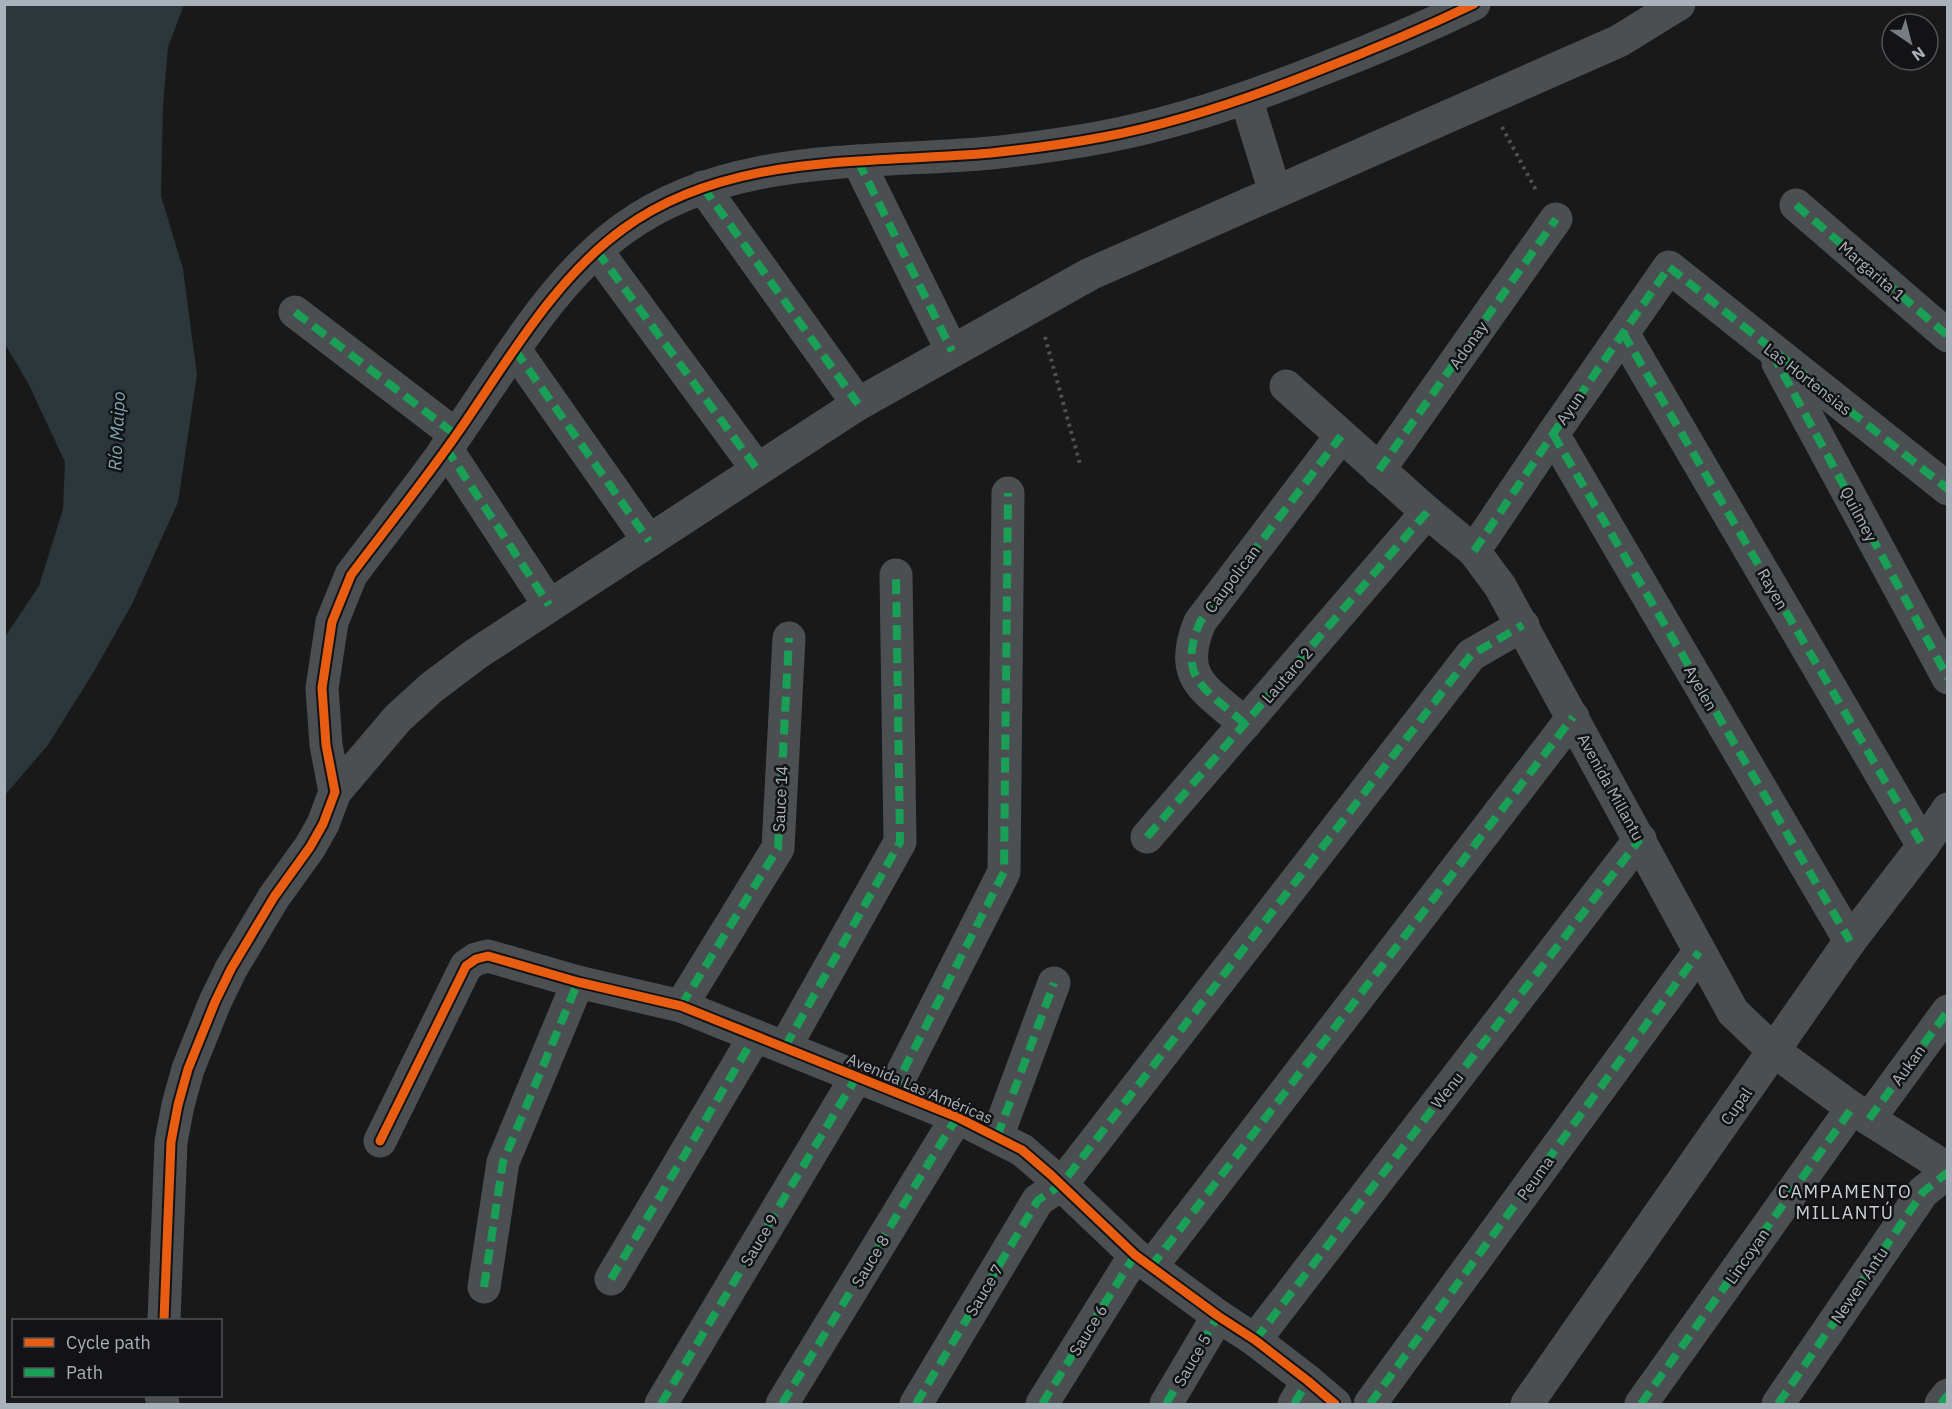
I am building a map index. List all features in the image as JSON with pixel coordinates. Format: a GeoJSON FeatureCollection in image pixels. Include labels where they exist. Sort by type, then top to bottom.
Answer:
{"type":"FeatureCollection","features":[{"type":"Feature","properties":{"kind":"street"},"geometry":{"type":"LineString","coordinates":[[335,792],[326,745],[322,688],[332,622],[351,575],[451,442],[538,317],[566,283],[619,231],[644,214],[703,187],[783,169],[818,164],[988,153],[1048,146],[1156,125],[1246,98],[1365,53],[1474,4]]}},
{"type":"Feature","properties":{"kind":"street"},"geometry":{"type":"LineString","coordinates":[[164,1319],[171,1142],[188,1069],[200,1035],[231,969],[274,897],[310,847],[323,824],[335,792],[398,718],[432,688],[476,654],[549,605],[858,404],[1090,274],[1619,41],[1679,4]]}},
{"type":"Feature","properties":{"kind":"street"},"geometry":{"type":"LineString","coordinates":[[1246,98],[1275,192]]}},
{"type":"Feature","properties":{"kind":"street"},"geometry":{"type":"LineString","coordinates":[[858,161],[952,351]]}},
{"type":"Feature","properties":{"kind":"street"},"geometry":{"type":"LineString","coordinates":[[703,187],[858,404]]}},
{"type":"Feature","properties":{"kind":"street","name":"Margarita 1"},"geometry":{"type":"LineString","coordinates":[[1796,206],[1947,336]]}},
{"type":"Feature","properties":{"kind":"street","name":"Adonay"},"geometry":{"type":"LineString","coordinates":[[1379,470],[1556,219]]}},
{"type":"Feature","properties":{"kind":"street"},"geometry":{"type":"LineString","coordinates":[[597,251],[757,469]]}},
{"type":"Feature","properties":{"kind":"street","name":"Ayun"},"geometry":{"type":"LineString","coordinates":[[1474,551],[1552,434],[1669,267]]}},
{"type":"Feature","properties":{"kind":"street","name":"Las Hortensias"},"geometry":{"type":"LineString","coordinates":[[1669,267],[1947,489]]}},
{"type":"Feature","properties":{"kind":"street"},"geometry":{"type":"LineString","coordinates":[[295,312],[451,442],[549,605]]}},
{"type":"Feature","properties":{"kind":"street","name":"Rayen"},"geometry":{"type":"LineString","coordinates":[[1623,333],[1923,846]]}},
{"type":"Feature","properties":{"kind":"street"},"geometry":{"type":"LineString","coordinates":[[515,350],[649,542]]}},
{"type":"Feature","properties":{"kind":"street","name":"Quilmey"},"geometry":{"type":"LineString","coordinates":[[1771,350],[1947,678]]}},
{"type":"Feature","properties":{"kind":"street","name":"Avenida Millantu"},"geometry":{"type":"LineString","coordinates":[[1286,386],[1474,551],[1500,586],[1733,1012],[1774,1051],[1861,1114],[1947,1171]]}},
{"type":"Feature","properties":{"kind":"street","name":"Ayelen"},"geometry":{"type":"LineString","coordinates":[[1552,434],[1850,941]]}},
{"type":"Feature","properties":{"kind":"street","name":"Caupolican"},"geometry":{"type":"LineString","coordinates":[[1245,724],[1198,682],[1190,658],[1193,639],[1200,622],[1341,436]]}},
{"type":"Feature","properties":{"kind":"street"},"geometry":{"type":"LineString","coordinates":[[893,1091],[1004,872],[1008,494]]}},
{"type":"Feature","properties":{"kind":"street","name":"Lautaro 2"},"geometry":{"type":"LineString","coordinates":[[1147,837],[1427,512]]}},
{"type":"Feature","properties":{"kind":"street"},"geometry":{"type":"LineString","coordinates":[[785,1047],[900,842],[896,575]]}},
{"type":"Feature","properties":{"kind":"street","name":"Sauce 7"},"geometry":{"type":"LineString","coordinates":[[916,1404],[1038,1200],[1061,1185],[1472,655],[1523,625]]}},
{"type":"Feature","properties":{"kind":"street","name":"Sauce 14"},"geometry":{"type":"LineString","coordinates":[[681,1006],[778,848],[789,638]]}},
{"type":"Feature","properties":{"kind":"street","name":"Sauce 6"},"geometry":{"type":"LineString","coordinates":[[1042,1404],[1143,1261],[1573,717]]}},
{"type":"Feature","properties":{"kind":"street","name":"Cupal"},"geometry":{"type":"LineString","coordinates":[[1527,1404],[1850,941],[1923,846],[1947,809]]}},
{"type":"Feature","properties":{"kind":"street","name":"Wenu"},"geometry":{"type":"LineString","coordinates":[[1255,1340],[1640,839]]}},
{"type":"Feature","properties":{"kind":"street","name":"Peuma"},"geometry":{"type":"LineString","coordinates":[[1370,1404],[1699,952]]}},
{"type":"Feature","properties":{"kind":"street","name":"Avenida Las Américas"},"geometry":{"type":"LineString","coordinates":[[380,1141],[466,966],[476,959],[488,956],[578,982],[681,1006],[957,1117],[1022,1150],[1143,1261],[1255,1340],[1301,1393],[1335,1404]]}},
{"type":"Feature","properties":{"kind":"street"},"geometry":{"type":"LineString","coordinates":[[484,1287],[503,1162],[578,982]]}},
{"type":"Feature","properties":{"kind":"street"},"geometry":{"type":"LineString","coordinates":[[997,1137],[1054,983]]}},
{"type":"Feature","properties":{"kind":"street","name":"Aukan"},"geometry":{"type":"LineString","coordinates":[[1861,1114],[1947,1011]]}},
{"type":"Feature","properties":{"kind":"street"},"geometry":{"type":"LineString","coordinates":[[611,1279],[755,1036]]}},
{"type":"Feature","properties":{"kind":"street","name":"Sauce 9"},"geometry":{"type":"LineString","coordinates":[[661,1404],[858,1076]]}},
{"type":"Feature","properties":{"kind":"street","name":"Lincoyan"},"geometry":{"type":"LineString","coordinates":[[1641,1404],[1861,1114]]}},
{"type":"Feature","properties":{"kind":"street","name":"Sauce 8"},"geometry":{"type":"LineString","coordinates":[[782,1404],[957,1117]]}},
{"type":"Feature","properties":{"kind":"street","name":"Newen Antu"},"geometry":{"type":"LineString","coordinates":[[1778,1404],[1923,1192],[1947,1171]]}},
{"type":"Feature","properties":{"kind":"street","name":"Sauce 5"},"geometry":{"type":"LineString","coordinates":[[1166,1404],[1218,1316]]}},
{"type":"Feature","properties":{"kind":"street"},"geometry":{"type":"LineString","coordinates":[[1941,1404],[1947,1395]]}},
{"type":"Feature","properties":{"kind":"path"},"geometry":{"type":"LineString","coordinates":[[1497,119],[1534,187]]}},
{"type":"Feature","properties":{"kind":"path"},"geometry":{"type":"LineString","coordinates":[[1044,334],[1080,464]]}},
{"type":"Feature","properties":{"kind":"water","name":"Río Maipo"},"geometry":{"type":"Polygon","coordinates":[[[5,4],[184,5],[168,47],[163,105],[161,196],[183,269],[197,375],[178,502],[132,604],[93,673],[48,745],[5,795],[5,637],[39,586],[63,509],[65,462],[28,383],[5,344],[5,4]]]}},
{"type":"Feature","properties":{"kind":"marked path"},"geometry":{"type":"LineString","coordinates":[[858,161],[952,351]]}},
{"type":"Feature","properties":{"kind":"marked path"},"geometry":{"type":"LineString","coordinates":[[703,187],[858,404]]}},
{"type":"Feature","properties":{"kind":"marked path"},"geometry":{"type":"LineString","coordinates":[[1796,205],[1948,336]]}},
{"type":"Feature","properties":{"kind":"marked path"},"geometry":{"type":"LineString","coordinates":[[1379,470],[1556,219]]}},
{"type":"Feature","properties":{"kind":"marked path"},"geometry":{"type":"LineString","coordinates":[[597,251],[757,469]]}},
{"type":"Feature","properties":{"kind":"marked path"},"geometry":{"type":"LineString","coordinates":[[1474,551],[1669,267],[1948,489]]}},
{"type":"Feature","properties":{"kind":"marked path"},"geometry":{"type":"LineString","coordinates":[[295,312],[456,435]]}},
{"type":"Feature","properties":{"kind":"marked path"},"geometry":{"type":"LineString","coordinates":[[1623,333],[1923,846]]}},
{"type":"Feature","properties":{"kind":"marked path"},"geometry":{"type":"LineString","coordinates":[[515,350],[649,541]]}},
{"type":"Feature","properties":{"kind":"marked path"},"geometry":{"type":"LineString","coordinates":[[1772,353],[1948,678]]}},
{"type":"Feature","properties":{"kind":"marked path"},"geometry":{"type":"LineString","coordinates":[[1553,434],[1850,941]]}},
{"type":"Feature","properties":{"kind":"marked path"},"geometry":{"type":"LineString","coordinates":[[1245,724],[1207,691],[1199,681],[1193,670],[1191,657],[1193,641],[1200,622],[1341,436]]}},
{"type":"Feature","properties":{"kind":"marked path"},"geometry":{"type":"LineString","coordinates":[[446,448],[549,605]]}},
{"type":"Feature","properties":{"kind":"marked path"},"geometry":{"type":"LineString","coordinates":[[893,1091],[1004,872],[1008,493]]}},
{"type":"Feature","properties":{"kind":"marked path"},"geometry":{"type":"LineString","coordinates":[[1147,837],[1427,512]]}},
{"type":"Feature","properties":{"kind":"marked path"},"geometry":{"type":"LineString","coordinates":[[785,1047],[900,842],[896,575]]}},
{"type":"Feature","properties":{"kind":"marked path"},"geometry":{"type":"LineString","coordinates":[[916,1404],[1038,1200],[1061,1185],[1471,655],[1523,625]]}},
{"type":"Feature","properties":{"kind":"marked path"},"geometry":{"type":"LineString","coordinates":[[681,1006],[778,848],[789,638]]}},
{"type":"Feature","properties":{"kind":"marked path"},"geometry":{"type":"LineString","coordinates":[[1151,1267],[1573,717]]}},
{"type":"Feature","properties":{"kind":"marked path"},"geometry":{"type":"LineString","coordinates":[[1255,1340],[1640,839]]}},
{"type":"Feature","properties":{"kind":"marked path"},"geometry":{"type":"LineString","coordinates":[[1370,1404],[1699,952]]}},
{"type":"Feature","properties":{"kind":"marked path"},"geometry":{"type":"LineString","coordinates":[[484,1287],[503,1162],[578,982]]}},
{"type":"Feature","properties":{"kind":"marked path"},"geometry":{"type":"LineString","coordinates":[[997,1137],[1054,983]]}},
{"type":"Feature","properties":{"kind":"marked path"},"geometry":{"type":"LineString","coordinates":[[1869,1119],[1948,1011]]}},
{"type":"Feature","properties":{"kind":"marked path"},"geometry":{"type":"LineString","coordinates":[[611,1279],[755,1036]]}},
{"type":"Feature","properties":{"kind":"marked path"},"geometry":{"type":"LineString","coordinates":[[661,1404],[857,1076]]}},
{"type":"Feature","properties":{"kind":"marked path"},"geometry":{"type":"LineString","coordinates":[[1641,1404],[1852,1108]]}},
{"type":"Feature","properties":{"kind":"marked path"},"geometry":{"type":"LineString","coordinates":[[782,1404],[957,1117]]}},
{"type":"Feature","properties":{"kind":"marked path"},"geometry":{"type":"LineString","coordinates":[[1778,1404],[1923,1192],[1948,1172]]}},
{"type":"Feature","properties":{"kind":"marked path"},"geometry":{"type":"LineString","coordinates":[[1042,1404],[1135,1255]]}},
{"type":"Feature","properties":{"kind":"marked path"},"geometry":{"type":"LineString","coordinates":[[1166,1404],[1218,1316]]}},
{"type":"Feature","properties":{"kind":"marked path"},"geometry":{"type":"LineString","coordinates":[[1294,1404],[1308,1381]]}},
{"type":"Feature","properties":{"kind":"marked path"},"geometry":{"type":"LineString","coordinates":[[1941,1404],[1948,1395]]}},
{"type":"Feature","properties":{"kind":"cycle path"},"geometry":{"type":"LineString","coordinates":[[164,1319],[171,1142],[188,1069],[231,969],[274,897],[310,847],[323,824],[335,792],[326,745],[322,688],[332,622],[351,575],[446,449],[533,323],[575,272],[623,229],[664,204],[708,186],[753,174],[800,166],[991,153],[1061,144],[1131,131],[1213,109],[1267,90],[1378,47],[1474,4]]}},
{"type":"Feature","properties":{"kind":"cycle path"},"geometry":{"type":"LineString","coordinates":[[380,1141],[466,966],[476,959],[488,956],[578,982],[681,1006],[957,1117],[1022,1150],[1135,1255],[1218,1316],[1255,1340],[1335,1404]]}},
{"type":"Feature","properties":{"kind":"district","name":"CAMPAMENTO MILLANTÚ"},"geometry":{"type":"Point","coordinates":[1845,1202]}}]}
